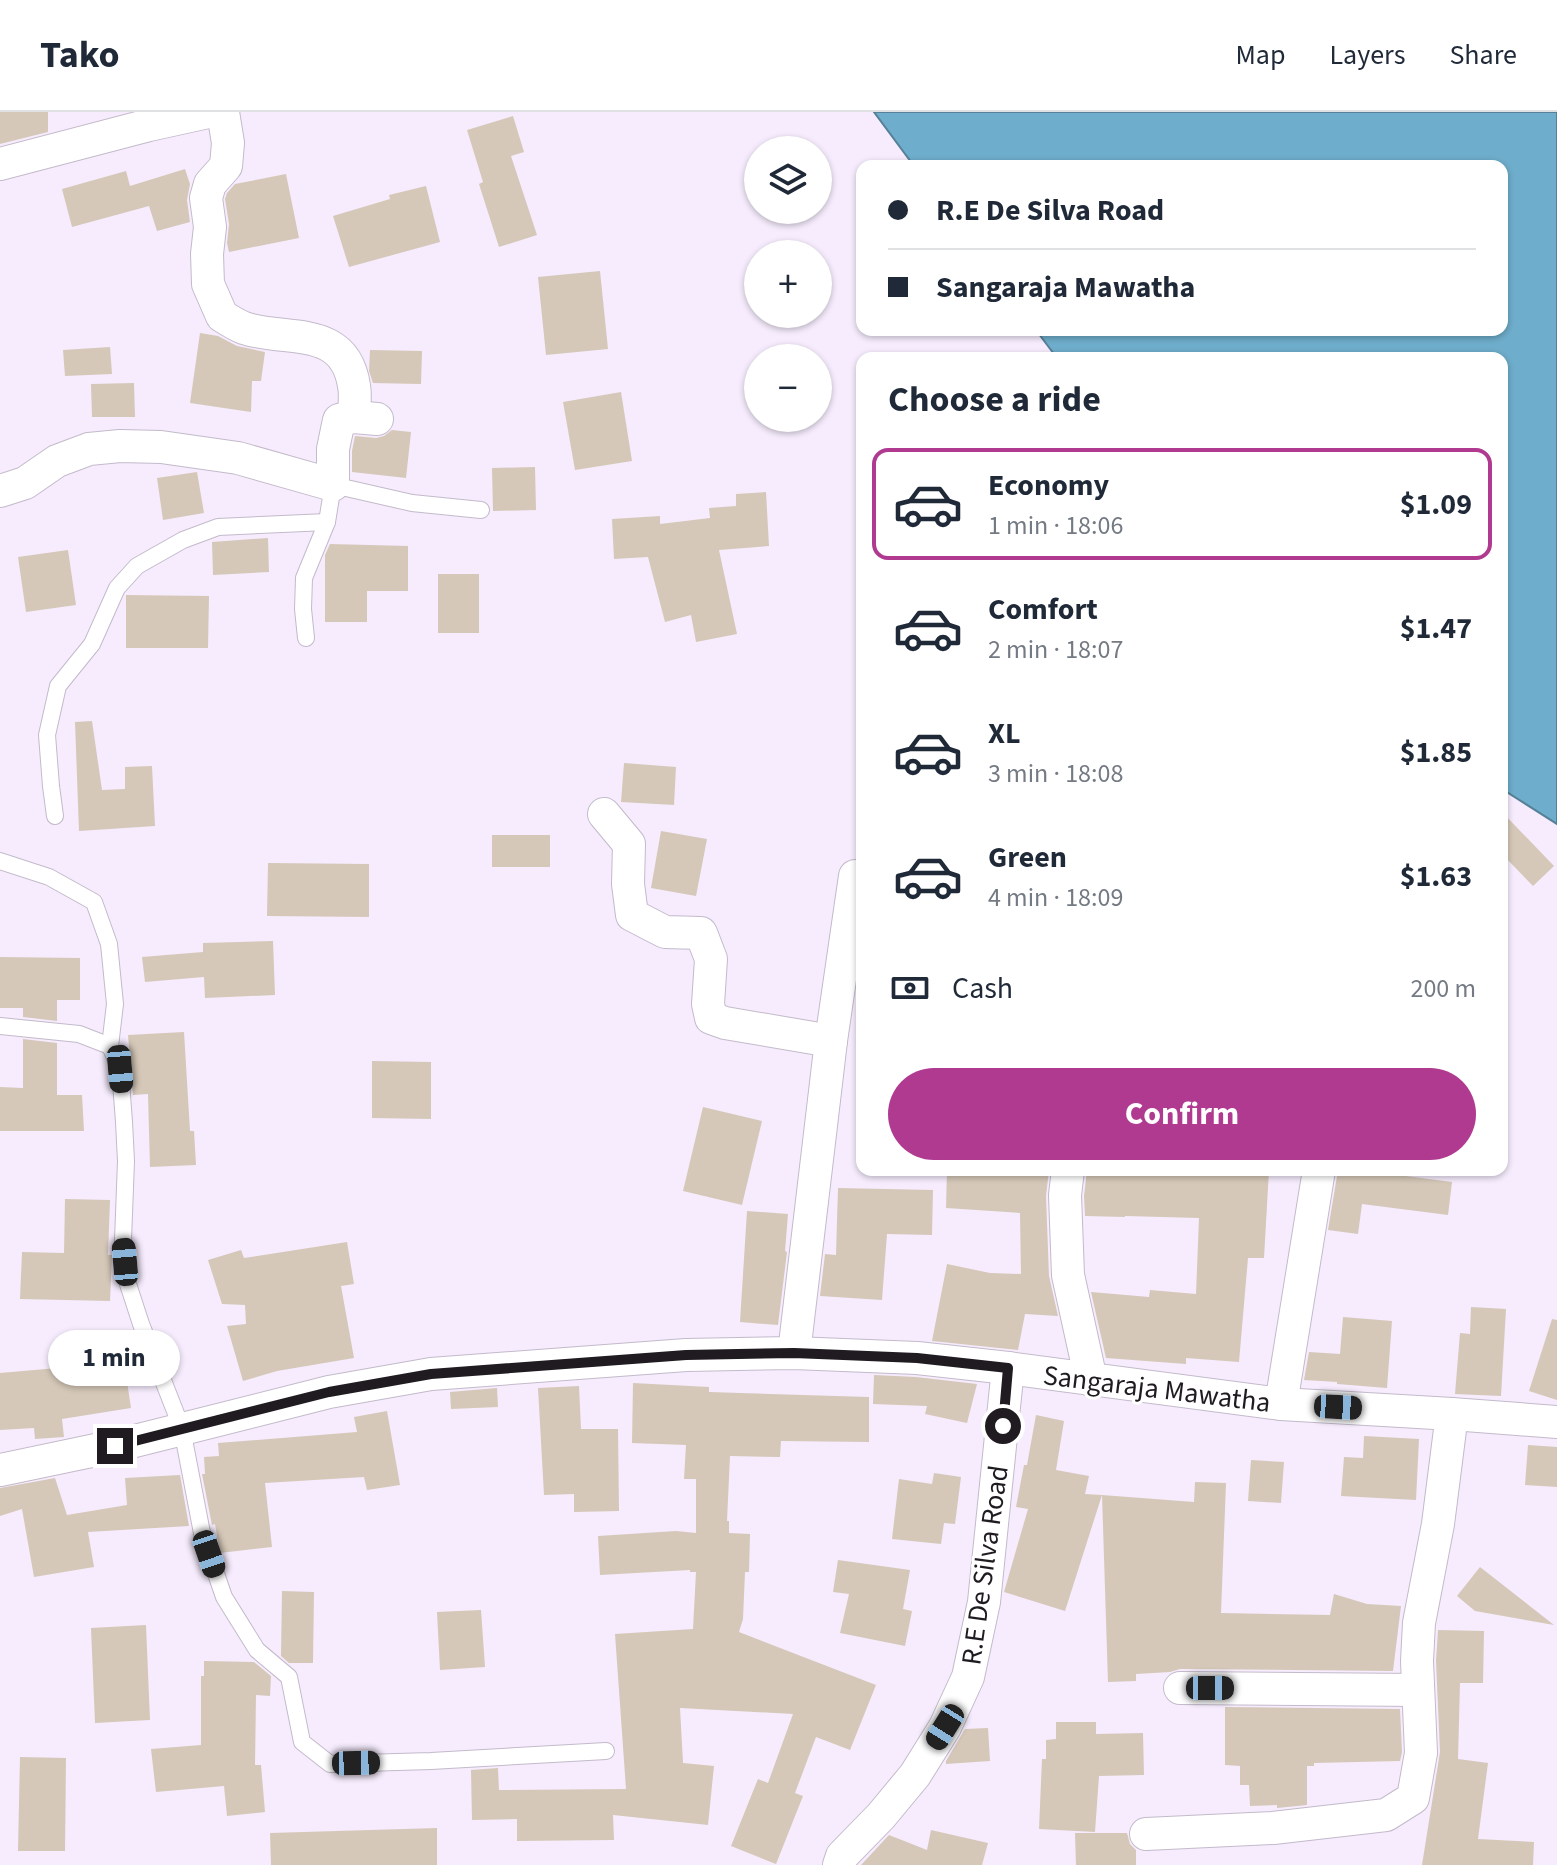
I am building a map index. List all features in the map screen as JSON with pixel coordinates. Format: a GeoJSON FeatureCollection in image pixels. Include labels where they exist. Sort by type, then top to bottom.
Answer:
{"type":"FeatureCollection","features":[{"type":"Feature","properties":{"kind":"street"},"geometry":{"type":"LineString","coordinates":[[0,164],[208,112]]}},
{"type":"Feature","properties":{"kind":"street"},"geometry":{"type":"LineString","coordinates":[[0,491],[25,483],[57,461],[89,449],[120,446],[161,447],[238,458],[333,485],[333,449],[339,420],[366,418],[346,360],[329,345],[304,337],[244,328],[222,316],[208,284],[210,227],[206,198],[210,184],[226,166],[228,143],[223,112]]}},
{"type":"Feature","properties":{"kind":"street"},"geometry":{"type":"LineString","coordinates":[[604,814],[629,844],[628,884],[632,915],[665,932],[701,933],[711,959],[708,1004],[711,1018],[831,1041]]}},
{"type":"Feature","properties":{"kind":"street"},"geometry":{"type":"LineString","coordinates":[[794,1353],[831,1041],[855,876]]}},
{"type":"Feature","properties":{"kind":"street"},"geometry":{"type":"LineString","coordinates":[[1067,1176],[1065,1195],[1068,1275],[1091,1380]]}},
{"type":"Feature","properties":{"kind":"street"},"geometry":{"type":"LineString","coordinates":[[1281,1404],[1318,1176]]}},
{"type":"Feature","properties":{"kind":"street","name":"Sangaraja Mawatha"},"geometry":{"type":"LineString","coordinates":[[0,1470],[101,1449],[329,1392],[431,1374],[686,1355],[794,1353],[917,1358],[1281,1404],[1557,1422]]}},
{"type":"Feature","properties":{"kind":"street","name":"R.E De Silva Road"},"geometry":{"type":"LineString","coordinates":[[839,1865],[842,1856],[915,1775],[945,1727],[968,1677],[984,1602],[1008,1368]]}},
{"type":"Feature","properties":{"kind":"street"},"geometry":{"type":"LineString","coordinates":[[1146,1834],[1273,1828],[1386,1815],[1413,1798],[1421,1753],[1417,1661],[1419,1623],[1438,1524],[1452,1414]]}},
{"type":"Feature","properties":{"kind":"street"},"geometry":{"type":"LineString","coordinates":[[1180,1688],[1418,1690]]}},
{"type":"Feature","properties":{"kind":"lane"},"geometry":{"type":"LineString","coordinates":[[306,638],[304,578],[327,522],[333,485],[412,503],[481,510]]}},
{"type":"Feature","properties":{"kind":"lane"},"geometry":{"type":"LineString","coordinates":[[55,816],[47,735],[58,686],[92,644],[117,588],[137,566],[183,540],[218,527],[327,522]]}},
{"type":"Feature","properties":{"kind":"lane"},"geometry":{"type":"LineString","coordinates":[[0,861],[49,877],[94,902],[109,944],[115,1004],[110,1046],[120,1069],[124,1122],[123,1240],[128,1284],[182,1429],[202,1533],[224,1597],[257,1650],[289,1677],[302,1742],[330,1764],[606,1751]]}},
{"type":"Feature","properties":{"kind":"lane"},"geometry":{"type":"LineString","coordinates":[[0,1026],[79,1034],[110,1046]]}},
{"type":"Feature","properties":{"kind":"water"},"geometry":{"type":"Polygon","coordinates":[[[874,112],[1557,112],[1557,824],[1508,793],[1508,352],[1052,352],[1040,336],[1508,336],[1508,160],[910,160],[874,112]]]}},
{"type":"Feature","properties":{"kind":"building"},"geometry":{"type":"Polygon","coordinates":[[[0,112],[48,112],[48,132],[0,144],[0,112]]]}},
{"type":"Feature","properties":{"kind":"building"},"geometry":{"type":"Polygon","coordinates":[[[513,116],[524,152],[511,156],[537,235],[499,247],[479,184],[483,182],[467,130],[513,116]]]}},
{"type":"Feature","properties":{"kind":"building"},"geometry":{"type":"Polygon","coordinates":[[[185,169],[190,184],[187,200],[190,222],[157,231],[149,206],[72,227],[62,189],[126,171],[130,186],[185,169]]]}},
{"type":"Feature","properties":{"kind":"building"},"geometry":{"type":"Polygon","coordinates":[[[286,174],[299,238],[229,252],[227,193],[235,184],[286,174]]]}},
{"type":"Feature","properties":{"kind":"building"},"geometry":{"type":"Polygon","coordinates":[[[426,186],[440,242],[349,267],[333,216],[390,199],[389,195],[426,186]]]}},
{"type":"Feature","properties":{"kind":"building"},"geometry":{"type":"Polygon","coordinates":[[[600,271],[608,349],[546,355],[538,277],[600,271]]]}},
{"type":"Feature","properties":{"kind":"building"},"geometry":{"type":"Polygon","coordinates":[[[200,333],[265,352],[261,381],[252,381],[251,412],[190,403],[200,333]]]}},
{"type":"Feature","properties":{"kind":"building"},"geometry":{"type":"Polygon","coordinates":[[[110,347],[112,374],[65,376],[63,350],[110,347]]]}},
{"type":"Feature","properties":{"kind":"building"},"geometry":{"type":"Polygon","coordinates":[[[370,350],[422,351],[421,384],[373,383],[369,371],[370,350]]]}},
{"type":"Feature","properties":{"kind":"building"},"geometry":{"type":"Polygon","coordinates":[[[134,383],[135,417],[92,417],[91,384],[134,383]]]}},
{"type":"Feature","properties":{"kind":"building"},"geometry":{"type":"Polygon","coordinates":[[[621,392],[632,461],[575,470],[563,402],[621,392]]]}},
{"type":"Feature","properties":{"kind":"building"},"geometry":{"type":"Polygon","coordinates":[[[392,430],[411,432],[406,478],[352,472],[355,436],[376,438],[392,430]]]}},
{"type":"Feature","properties":{"kind":"building"},"geometry":{"type":"Polygon","coordinates":[[[535,467],[536,510],[493,511],[492,468],[535,467]]]}},
{"type":"Feature","properties":{"kind":"building"},"geometry":{"type":"Polygon","coordinates":[[[197,472],[204,513],[163,520],[157,478],[197,472]]]}},
{"type":"Feature","properties":{"kind":"building"},"geometry":{"type":"Polygon","coordinates":[[[766,492],[769,546],[719,550],[737,634],[696,642],[691,615],[665,622],[648,557],[614,559],[612,519],[660,516],[660,524],[710,518],[709,508],[736,506],[736,494],[766,492]]]}},
{"type":"Feature","properties":{"kind":"building"},"geometry":{"type":"Polygon","coordinates":[[[268,538],[269,572],[213,575],[212,542],[268,538]]]}},
{"type":"Feature","properties":{"kind":"building"},"geometry":{"type":"Polygon","coordinates":[[[330,544],[408,546],[408,591],[367,591],[367,622],[325,622],[325,555],[330,544]]]}},
{"type":"Feature","properties":{"kind":"building"},"geometry":{"type":"Polygon","coordinates":[[[68,550],[76,605],[26,612],[18,557],[68,550]]]}},
{"type":"Feature","properties":{"kind":"building"},"geometry":{"type":"Polygon","coordinates":[[[438,574],[479,574],[479,633],[438,633],[438,574]]]}},
{"type":"Feature","properties":{"kind":"building"},"geometry":{"type":"Polygon","coordinates":[[[126,595],[209,596],[208,648],[126,648],[126,595]]]}},
{"type":"Feature","properties":{"kind":"building"},"geometry":{"type":"Polygon","coordinates":[[[92,721],[102,790],[125,789],[125,767],[152,766],[155,826],[79,831],[75,722],[92,721]]]}},
{"type":"Feature","properties":{"kind":"building"},"geometry":{"type":"Polygon","coordinates":[[[624,763],[676,767],[674,805],[621,802],[624,763]]]}},
{"type":"Feature","properties":{"kind":"building"},"geometry":{"type":"Polygon","coordinates":[[[1508,818],[1554,866],[1533,886],[1508,860],[1508,818]]]}},
{"type":"Feature","properties":{"kind":"building"},"geometry":{"type":"Polygon","coordinates":[[[661,831],[707,839],[696,896],[651,888],[661,831]]]}},
{"type":"Feature","properties":{"kind":"building"},"geometry":{"type":"Polygon","coordinates":[[[492,835],[550,835],[550,867],[492,867],[492,835]]]}},
{"type":"Feature","properties":{"kind":"building"},"geometry":{"type":"Polygon","coordinates":[[[268,863],[369,864],[369,917],[267,916],[268,863]]]}},
{"type":"Feature","properties":{"kind":"building"},"geometry":{"type":"Polygon","coordinates":[[[273,941],[275,995],[205,998],[204,977],[145,982],[142,957],[203,952],[203,943],[273,941]]]}},
{"type":"Feature","properties":{"kind":"building"},"geometry":{"type":"Polygon","coordinates":[[[0,957],[80,958],[80,1000],[57,1000],[57,1021],[23,1017],[23,1008],[0,1008],[0,957]]]}},
{"type":"Feature","properties":{"kind":"building"},"geometry":{"type":"Polygon","coordinates":[[[184,1032],[190,1131],[194,1131],[196,1165],[150,1167],[148,1094],[133,1095],[128,1035],[184,1032]]]}},
{"type":"Feature","properties":{"kind":"building"},"geometry":{"type":"Polygon","coordinates":[[[23,1039],[57,1043],[57,1095],[82,1095],[84,1131],[0,1131],[0,1087],[23,1088],[23,1039]]]}},
{"type":"Feature","properties":{"kind":"building"},"geometry":{"type":"Polygon","coordinates":[[[372,1061],[431,1062],[431,1119],[372,1118],[372,1061]]]}},
{"type":"Feature","properties":{"kind":"building"},"geometry":{"type":"Polygon","coordinates":[[[703,1107],[762,1121],[742,1205],[683,1191],[703,1107]]]}},
{"type":"Feature","properties":{"kind":"building"},"geometry":{"type":"Polygon","coordinates":[[[947,1176],[1048,1176],[1046,1196],[1049,1276],[1058,1316],[1025,1314],[1018,1350],[932,1341],[947,1264],[990,1273],[1021,1274],[1020,1213],[946,1208],[947,1176]]]}},
{"type":"Feature","properties":{"kind":"building"},"geometry":{"type":"Polygon","coordinates":[[[1086,1176],[1269,1176],[1264,1258],[1248,1258],[1239,1362],[1186,1358],[1186,1364],[1106,1358],[1091,1292],[1149,1297],[1150,1290],[1196,1294],[1199,1218],[1085,1216],[1086,1176]]]}},
{"type":"Feature","properties":{"kind":"building"},"geometry":{"type":"Polygon","coordinates":[[[1337,1176],[1406,1176],[1452,1182],[1448,1215],[1362,1204],[1358,1234],[1328,1230],[1337,1176]]]}},
{"type":"Feature","properties":{"kind":"building"},"geometry":{"type":"Polygon","coordinates":[[[838,1188],[933,1190],[932,1235],[887,1234],[882,1300],[820,1296],[825,1254],[836,1255],[838,1188]]]}},
{"type":"Feature","properties":{"kind":"building"},"geometry":{"type":"Polygon","coordinates":[[[65,1199],[110,1200],[110,1301],[20,1299],[22,1252],[64,1253],[65,1199]]]}},
{"type":"Feature","properties":{"kind":"building"},"geometry":{"type":"Polygon","coordinates":[[[747,1211],[788,1214],[787,1252],[778,1325],[740,1322],[747,1211]]]}},
{"type":"Feature","properties":{"kind":"building"},"geometry":{"type":"Polygon","coordinates":[[[347,1242],[354,1284],[341,1286],[354,1358],[277,1371],[243,1381],[227,1326],[246,1324],[245,1305],[222,1304],[208,1260],[241,1250],[244,1258],[347,1242]]]}},
{"type":"Feature","properties":{"kind":"building"},"geometry":{"type":"Polygon","coordinates":[[[1471,1307],[1506,1309],[1501,1396],[1455,1394],[1460,1333],[1470,1334],[1471,1307]]]}},
{"type":"Feature","properties":{"kind":"building"},"geometry":{"type":"Polygon","coordinates":[[[1343,1317],[1392,1321],[1387,1388],[1304,1380],[1309,1352],[1340,1354],[1343,1317]]]}},
{"type":"Feature","properties":{"kind":"building"},"geometry":{"type":"Polygon","coordinates":[[[1552,1319],[1557,1320],[1557,1400],[1529,1391],[1552,1319]]]}},
{"type":"Feature","properties":{"kind":"building"},"geometry":{"type":"Polygon","coordinates":[[[121,1342],[131,1408],[62,1419],[64,1437],[35,1439],[34,1428],[0,1430],[0,1373],[92,1365],[89,1347],[121,1342]]]}},
{"type":"Feature","properties":{"kind":"building"},"geometry":{"type":"Polygon","coordinates":[[[874,1375],[977,1384],[967,1423],[925,1414],[927,1406],[873,1404],[874,1375]]]}},
{"type":"Feature","properties":{"kind":"building"},"geometry":{"type":"Polygon","coordinates":[[[633,1383],[709,1387],[709,1392],[869,1397],[869,1442],[781,1441],[780,1457],[730,1456],[729,1533],[750,1534],[749,1572],[745,1572],[743,1619],[739,1632],[876,1685],[850,1750],[816,1737],[795,1793],[803,1796],[776,1864],[731,1846],[758,1779],[768,1783],[793,1714],[680,1708],[683,1763],[714,1766],[708,1825],[613,1815],[614,1840],[517,1841],[517,1819],[472,1820],[471,1770],[498,1768],[499,1790],[626,1789],[615,1634],[693,1629],[696,1572],[600,1575],[598,1536],[676,1531],[696,1533],[696,1479],[684,1479],[686,1445],[632,1443],[633,1383]]]}},
{"type":"Feature","properties":{"kind":"building"},"geometry":{"type":"Polygon","coordinates":[[[579,1386],[581,1429],[618,1429],[619,1511],[574,1512],[574,1494],[544,1495],[538,1388],[579,1386]]]}},
{"type":"Feature","properties":{"kind":"building"},"geometry":{"type":"Polygon","coordinates":[[[497,1388],[498,1407],[451,1409],[450,1392],[497,1388]]]}},
{"type":"Feature","properties":{"kind":"building"},"geometry":{"type":"Polygon","coordinates":[[[387,1411],[400,1485],[367,1490],[364,1477],[265,1483],[272,1547],[220,1553],[202,1474],[205,1474],[204,1457],[219,1456],[218,1443],[357,1432],[354,1417],[387,1411]]]}},
{"type":"Feature","properties":{"kind":"building"},"geometry":{"type":"Polygon","coordinates":[[[1036,1415],[1064,1421],[1056,1470],[1089,1476],[1085,1494],[1102,1495],[1065,1611],[1004,1592],[1028,1509],[1016,1507],[1036,1415]]]}},
{"type":"Feature","properties":{"kind":"building"},"geometry":{"type":"Polygon","coordinates":[[[1364,1436],[1419,1439],[1416,1500],[1341,1496],[1344,1457],[1363,1458],[1364,1436]]]}},
{"type":"Feature","properties":{"kind":"building"},"geometry":{"type":"Polygon","coordinates":[[[1528,1445],[1557,1447],[1557,1487],[1525,1485],[1528,1445]]]}},
{"type":"Feature","properties":{"kind":"building"},"geometry":{"type":"Polygon","coordinates":[[[1251,1460],[1284,1462],[1281,1503],[1248,1501],[1251,1460]]]}},
{"type":"Feature","properties":{"kind":"building"},"geometry":{"type":"Polygon","coordinates":[[[934,1473],[961,1477],[955,1524],[944,1523],[941,1544],[892,1539],[899,1479],[932,1484],[934,1473]]]}},
{"type":"Feature","properties":{"kind":"building"},"geometry":{"type":"Polygon","coordinates":[[[180,1475],[189,1526],[88,1532],[94,1567],[34,1577],[22,1509],[0,1516],[0,1488],[55,1478],[67,1515],[127,1505],[125,1478],[180,1475]]]}},
{"type":"Feature","properties":{"kind":"building"},"geometry":{"type":"Polygon","coordinates":[[[1195,1482],[1226,1483],[1221,1613],[1330,1615],[1334,1594],[1367,1604],[1401,1606],[1393,1671],[1180,1669],[1136,1674],[1136,1681],[1108,1682],[1102,1495],[1194,1502],[1195,1482]]]}},
{"type":"Feature","properties":{"kind":"building"},"geometry":{"type":"Polygon","coordinates":[[[838,1560],[910,1570],[903,1609],[912,1611],[905,1646],[840,1633],[849,1594],[833,1592],[838,1560]]]}},
{"type":"Feature","properties":{"kind":"building"},"geometry":{"type":"Polygon","coordinates":[[[1480,1567],[1554,1625],[1475,1611],[1457,1596],[1480,1567]]]}},
{"type":"Feature","properties":{"kind":"building"},"geometry":{"type":"Polygon","coordinates":[[[282,1591],[314,1592],[313,1663],[289,1663],[281,1656],[282,1591]]]}},
{"type":"Feature","properties":{"kind":"building"},"geometry":{"type":"Polygon","coordinates":[[[481,1610],[485,1667],[440,1670],[437,1612],[481,1610]]]}},
{"type":"Feature","properties":{"kind":"building"},"geometry":{"type":"Polygon","coordinates":[[[146,1625],[150,1720],[95,1723],[91,1628],[146,1625]]]}},
{"type":"Feature","properties":{"kind":"building"},"geometry":{"type":"Polygon","coordinates":[[[1438,1630],[1484,1631],[1483,1683],[1460,1683],[1458,1759],[1488,1763],[1478,1839],[1534,1842],[1533,1865],[1422,1865],[1440,1752],[1436,1661],[1438,1630]]]}},
{"type":"Feature","properties":{"kind":"building"},"geometry":{"type":"Polygon","coordinates":[[[204,1661],[254,1662],[271,1676],[270,1696],[256,1695],[255,1765],[261,1765],[265,1812],[227,1816],[224,1786],[156,1792],[151,1749],[201,1745],[201,1676],[204,1676],[204,1661]]]}},
{"type":"Feature","properties":{"kind":"building"},"geometry":{"type":"Polygon","coordinates":[[[1225,1707],[1400,1709],[1400,1761],[1314,1763],[1314,1766],[1307,1766],[1307,1805],[1277,1808],[1277,1805],[1250,1806],[1249,1785],[1240,1785],[1240,1766],[1225,1765],[1225,1707]]]}},
{"type":"Feature","properties":{"kind":"building"},"geometry":{"type":"Polygon","coordinates":[[[1056,1722],[1096,1722],[1096,1734],[1143,1733],[1144,1775],[1099,1776],[1095,1832],[1039,1829],[1042,1759],[1046,1759],[1046,1740],[1056,1739],[1056,1722]]]}},
{"type":"Feature","properties":{"kind":"building"},"geometry":{"type":"Polygon","coordinates":[[[988,1728],[990,1761],[946,1764],[965,1729],[988,1728]]]}},
{"type":"Feature","properties":{"kind":"building"},"geometry":{"type":"Polygon","coordinates":[[[20,1757],[66,1758],[65,1851],[18,1851],[20,1757]]]}},
{"type":"Feature","properties":{"kind":"building"},"geometry":{"type":"Polygon","coordinates":[[[437,1828],[437,1865],[271,1865],[270,1833],[437,1828]]]}},
{"type":"Feature","properties":{"kind":"building"},"geometry":{"type":"Polygon","coordinates":[[[931,1830],[988,1843],[982,1865],[861,1865],[889,1835],[927,1850],[931,1830]]]}},
{"type":"Feature","properties":{"kind":"building"},"geometry":{"type":"Polygon","coordinates":[[[1075,1833],[1127,1833],[1130,1844],[1136,1850],[1136,1865],[1076,1865],[1075,1833]]]}},
{"type":"Feature","properties":{"kind":"route"},"geometry":{"type":"LineString","coordinates":[[115,1446],[329,1392],[431,1374],[686,1355],[794,1353],[917,1358],[1008,1368],[1003,1426]]}}]}
